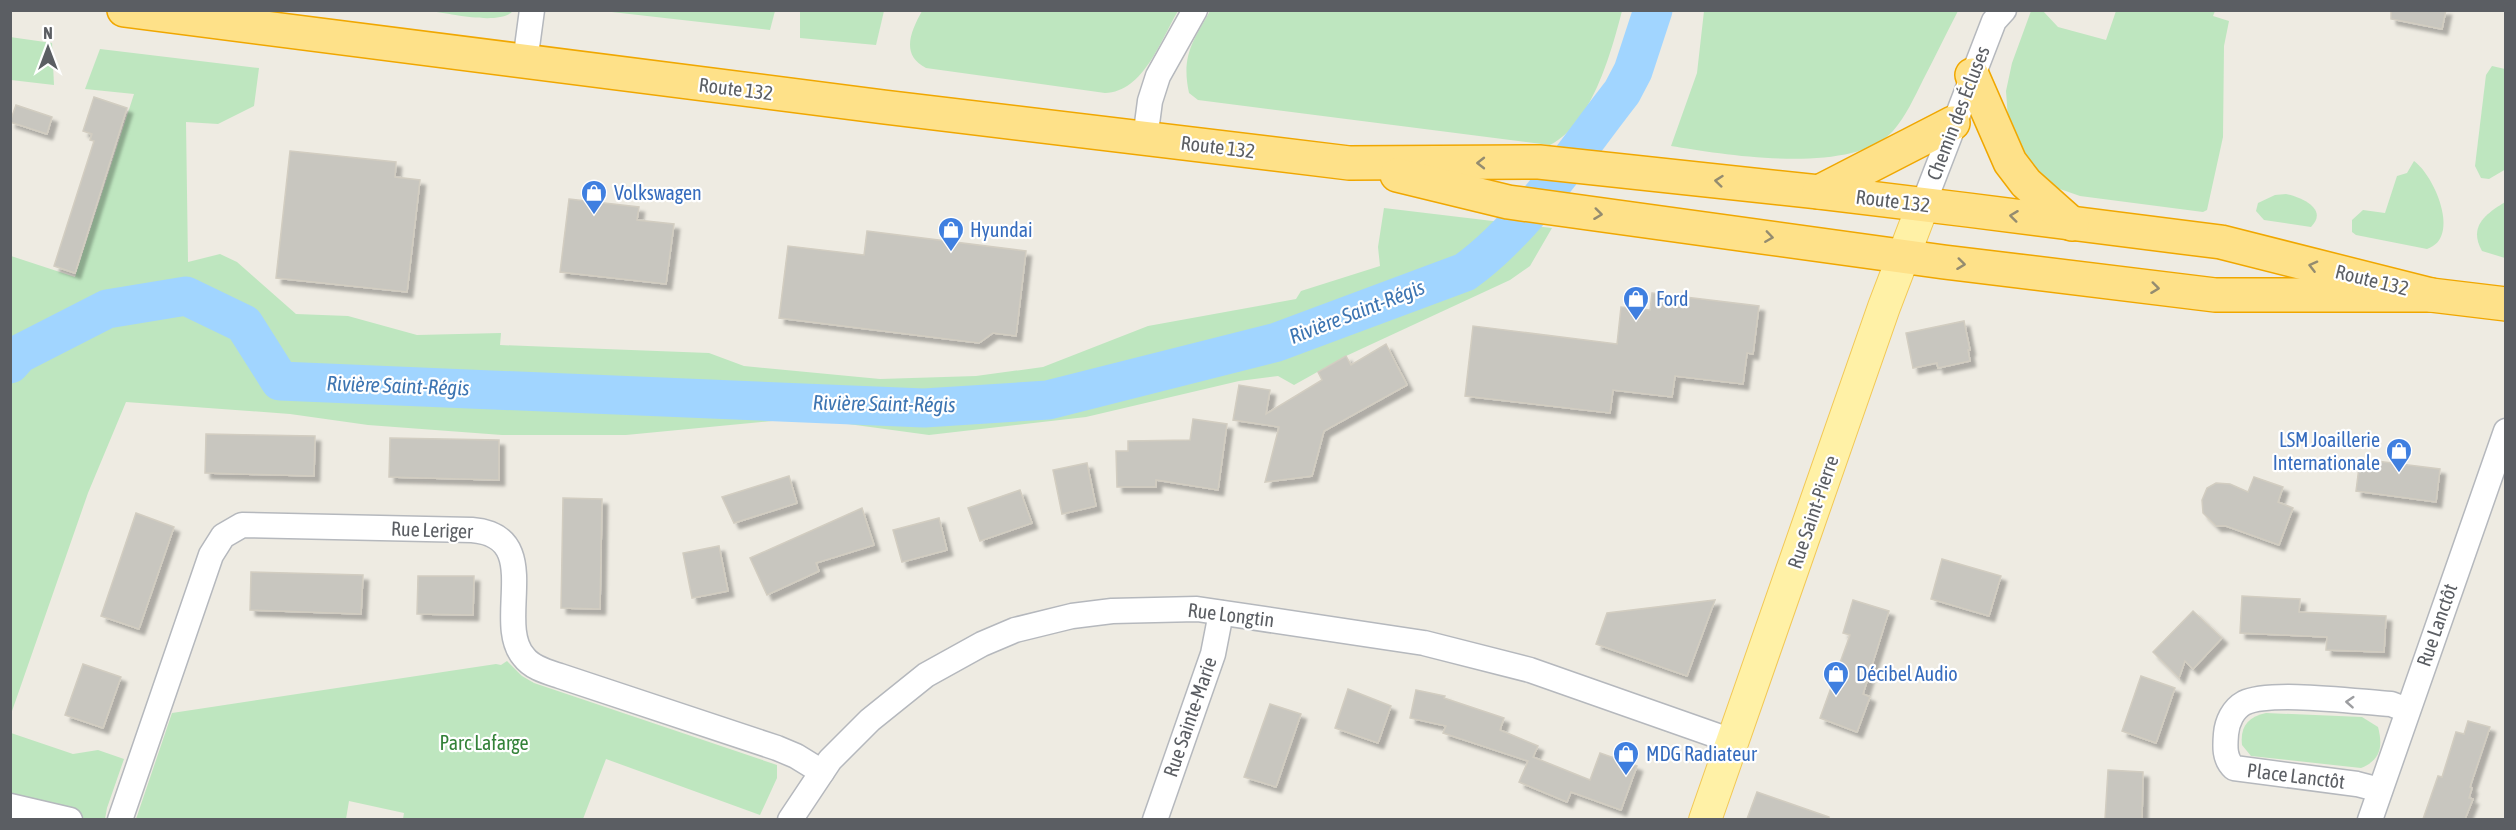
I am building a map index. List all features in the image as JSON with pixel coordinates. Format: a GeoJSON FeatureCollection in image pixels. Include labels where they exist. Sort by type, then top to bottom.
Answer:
{"type":"FeatureCollection","features":[{"type":"Feature","properties":{"kind":"highway","name":"Route 132"},"geometry":{"type":"LineString","coordinates":[[124,10],[525,62],[1349,163],[1539,162],[1819,192],[2221,242],[2431,295]]}},
{"type":"Feature","properties":{"kind":"highway"},"geometry":{"type":"LineString","coordinates":[[1972,75],[2014,168],[2026,183],[2072,224]]}},
{"type":"Feature","properties":{"kind":"highway"},"geometry":{"type":"LineString","coordinates":[[1819,192],[1859,169],[1953,123]]}},
{"type":"Feature","properties":{"kind":"highway","name":"Route 132"},"geometry":{"type":"LineString","coordinates":[[1349,163],[1508,202],[1903,256],[2215,295],[2431,295],[2505,304]]}},
{"type":"Feature","properties":{"kind":"main road","name":"Rue Saint-Pierre"},"geometry":{"type":"LineString","coordinates":[[1705,819],[1923,205]]}},
{"type":"Feature","properties":{"kind":"street"},"geometry":{"type":"LineString","coordinates":[[525,62],[532,10]]}},
{"type":"Feature","properties":{"kind":"street"},"geometry":{"type":"LineString","coordinates":[[1145,139],[1153,90],[1195,10]]}},
{"type":"Feature","properties":{"kind":"street","name":"Chemin des Écluses"},"geometry":{"type":"LineString","coordinates":[[1923,205],[1997,14]]}},
{"type":"Feature","properties":{"kind":"street","name":"Rue Lanctôt"},"geometry":{"type":"LineString","coordinates":[[2370,819],[2505,431]]}},
{"type":"Feature","properties":{"kind":"street","name":"Rue Leriger"},"geometry":{"type":"LineString","coordinates":[[120,819],[210,555],[223,536],[242,525],[472,530],[489,534],[505,547],[515,568],[514,637],[523,656],[530,663],[560,676],[777,748],[796,756],[822,772]]}},
{"type":"Feature","properties":{"kind":"street","name":"Rue Longtin"},"geometry":{"type":"LineString","coordinates":[[790,819],[822,772],[870,720],[907,689],[944,664],[996,638],[1035,624],[1112,610],[1185,609],[1221,613],[1386,636],[1478,655],[1540,673],[1732,741]]}},
{"type":"Feature","properties":{"kind":"street","name":"Rue Sainte-Marie"},"geometry":{"type":"LineString","coordinates":[[1155,819],[1213,654],[1221,613]]}},
{"type":"Feature","properties":{"kind":"street","name":"Place Lanctôt"},"geometry":{"type":"LineString","coordinates":[[2380,790],[2357,784],[2248,772],[2234,768],[2226,757],[2226,732],[2229,720],[2242,704],[2264,698],[2391,704],[2407,710]]}},
{"type":"Feature","properties":{"kind":"street"},"geometry":{"type":"LineString","coordinates":[[10,806],[70,819]]}},
{"type":"Feature","properties":{"kind":"green space"},"geometry":{"type":"Polygon","coordinates":[[[800,10],[884,11],[876,45],[800,38],[800,10]]]}},
{"type":"Feature","properties":{"kind":"green space"},"geometry":{"type":"Polygon","coordinates":[[[922,10],[1178,11],[1158,49],[1141,74],[1119,90],[1105,93],[926,68],[918,63],[910,50],[914,27],[922,10]]]}},
{"type":"Feature","properties":{"kind":"green space"},"geometry":{"type":"Polygon","coordinates":[[[430,11],[513,11],[497,18],[486,18],[430,11]]]}},
{"type":"Feature","properties":{"kind":"green space"},"geometry":{"type":"Polygon","coordinates":[[[603,11],[775,11],[770,30],[603,11]]]}},
{"type":"Feature","properties":{"kind":"green space"},"geometry":{"type":"Polygon","coordinates":[[[1210,11],[1622,11],[1598,86],[1577,121],[1565,135],[1550,145],[1198,100],[1189,93],[1188,59],[1194,40],[1210,11]]]}},
{"type":"Feature","properties":{"kind":"green space"},"geometry":{"type":"Polygon","coordinates":[[[1704,11],[1958,11],[1910,107],[1893,131],[1874,145],[1849,154],[1787,159],[1723,154],[1671,146],[1697,73],[1704,11]]]}},
{"type":"Feature","properties":{"kind":"green space"},"geometry":{"type":"Polygon","coordinates":[[[2031,11],[2043,11],[2058,27],[2106,40],[2116,11],[2215,11],[2213,16],[2229,21],[2224,46],[2223,137],[2207,210],[2203,212],[2080,196],[2057,188],[2030,168],[2008,119],[2006,91],[2012,63],[2031,11]]]}},
{"type":"Feature","properties":{"kind":"green space"},"geometry":{"type":"Polygon","coordinates":[[[10,37],[52,43],[54,85],[11,80],[10,37]]]}},
{"type":"Feature","properties":{"kind":"green space"},"geometry":{"type":"Polygon","coordinates":[[[100,49],[259,68],[254,106],[218,124],[186,122],[188,262],[220,254],[237,262],[296,314],[348,316],[417,335],[501,333],[500,345],[709,353],[744,366],[880,379],[976,376],[1043,367],[1148,326],[1296,299],[1301,291],[1380,266],[1378,247],[1384,208],[1552,228],[1530,266],[1510,280],[1346,356],[1294,385],[1278,376],[1239,381],[1086,417],[929,435],[804,418],[626,435],[502,435],[368,425],[290,414],[126,402],[88,493],[11,714],[11,256],[75,277],[134,94],[85,89],[100,49]]]}},
{"type":"Feature","properties":{"kind":"green space"},"geometry":{"type":"Polygon","coordinates":[[[2492,66],[2505,69],[2506,169],[2489,179],[2481,178],[2475,166],[2486,75],[2492,66]]]}},
{"type":"Feature","properties":{"kind":"green space"},"geometry":{"type":"Polygon","coordinates":[[[2414,161],[2429,179],[2441,206],[2444,220],[2443,233],[2437,243],[2427,249],[2356,235],[2352,232],[2352,220],[2363,210],[2385,213],[2397,176],[2407,173],[2414,161]]]}},
{"type":"Feature","properties":{"kind":"green space"},"geometry":{"type":"Polygon","coordinates":[[[2286,194],[2305,201],[2315,209],[2316,221],[2311,227],[2264,220],[2256,211],[2258,203],[2275,195],[2286,194]]]}},
{"type":"Feature","properties":{"kind":"green space"},"geometry":{"type":"Polygon","coordinates":[[[2505,202],[2505,258],[2482,251],[2477,234],[2486,216],[2505,202]]]}},
{"type":"Feature","properties":{"kind":"green space","name":"Parc Lafarge"},"geometry":{"type":"Polygon","coordinates":[[[507,661],[522,676],[534,683],[777,765],[777,778],[760,815],[606,759],[583,819],[403,819],[404,813],[349,801],[346,819],[136,819],[172,713],[501,665],[507,661]]]}},
{"type":"Feature","properties":{"kind":"green space"},"geometry":{"type":"Polygon","coordinates":[[[2266,713],[2362,717],[2378,727],[2379,752],[2373,761],[2361,768],[2251,756],[2242,745],[2242,733],[2246,723],[2266,713]]]}},
{"type":"Feature","properties":{"kind":"green space"},"geometry":{"type":"Polygon","coordinates":[[[11,733],[73,754],[98,750],[124,759],[105,819],[11,820],[11,733]]]}},
{"type":"Feature","properties":{"kind":"building"},"geometry":{"type":"Polygon","coordinates":[[[2391,10],[2446,10],[2442,29],[2391,19],[2391,10]]]}},
{"type":"Feature","properties":{"kind":"building"},"geometry":{"type":"Polygon","coordinates":[[[94,97],[127,108],[75,273],[54,266],[94,141],[90,140],[92,134],[83,131],[94,97]]]}},
{"type":"Feature","properties":{"kind":"building"},"geometry":{"type":"Polygon","coordinates":[[[16,105],[52,117],[47,134],[10,122],[16,105]]]}},
{"type":"Feature","properties":{"kind":"building"},"geometry":{"type":"Polygon","coordinates":[[[290,151],[396,162],[395,177],[420,180],[407,292],[276,278],[290,151]]]}},
{"type":"Feature","properties":{"kind":"building"},"geometry":{"type":"Polygon","coordinates":[[[569,199],[639,207],[637,220],[674,224],[666,284],[560,272],[569,199]]]}},
{"type":"Feature","properties":{"kind":"building"},"geometry":{"type":"Polygon","coordinates":[[[867,231],[1026,251],[1016,336],[993,333],[979,343],[779,318],[788,246],[864,255],[867,231]]]}},
{"type":"Feature","properties":{"kind":"building"},"geometry":{"type":"Polygon","coordinates":[[[1652,293],[1759,306],[1753,354],[1747,353],[1743,384],[1675,376],[1672,397],[1613,390],[1610,413],[1465,396],[1473,326],[1617,344],[1621,307],[1650,310],[1652,293]]]}},
{"type":"Feature","properties":{"kind":"building"},"geometry":{"type":"Polygon","coordinates":[[[1964,321],[1970,361],[1938,368],[1937,363],[1913,368],[1906,333],[1964,321]]]}},
{"type":"Feature","properties":{"kind":"building"},"geometry":{"type":"Polygon","coordinates":[[[1386,344],[1407,385],[1324,431],[1312,476],[1265,482],[1279,427],[1233,420],[1239,385],[1270,390],[1266,414],[1322,380],[1318,372],[1346,356],[1351,365],[1386,344]]]}},
{"type":"Feature","properties":{"kind":"building"},"geometry":{"type":"Polygon","coordinates":[[[1193,419],[1227,424],[1218,490],[1156,480],[1156,487],[1117,487],[1116,451],[1128,451],[1128,441],[1190,440],[1193,419]]]}},
{"type":"Feature","properties":{"kind":"building"},"geometry":{"type":"Polygon","coordinates":[[[206,434],[315,436],[314,476],[205,473],[206,434]]]}},
{"type":"Feature","properties":{"kind":"building"},"geometry":{"type":"Polygon","coordinates":[[[390,438],[499,440],[499,480],[389,477],[390,438]]]}},
{"type":"Feature","properties":{"kind":"building"},"geometry":{"type":"Polygon","coordinates":[[[2360,459],[2440,469],[2436,502],[2356,491],[2360,459]]]}},
{"type":"Feature","properties":{"kind":"building"},"geometry":{"type":"Polygon","coordinates":[[[1087,463],[1096,506],[1062,514],[1053,470],[1087,463]]]}},
{"type":"Feature","properties":{"kind":"building"},"geometry":{"type":"Polygon","coordinates":[[[789,476],[797,503],[734,523],[722,497],[789,476]]]}},
{"type":"Feature","properties":{"kind":"building"},"geometry":{"type":"Polygon","coordinates":[[[2254,477],[2283,487],[2278,502],[2293,508],[2279,545],[2226,526],[2216,526],[2203,513],[2202,500],[2207,488],[2216,483],[2230,484],[2248,492],[2254,477]]]}},
{"type":"Feature","properties":{"kind":"building"},"geometry":{"type":"Polygon","coordinates":[[[1020,490],[1032,523],[980,541],[968,508],[1020,490]]]}},
{"type":"Feature","properties":{"kind":"building"},"geometry":{"type":"Polygon","coordinates":[[[563,498],[602,499],[600,609],[561,608],[563,498]]]}},
{"type":"Feature","properties":{"kind":"building"},"geometry":{"type":"Polygon","coordinates":[[[862,508],[874,545],[816,563],[819,571],[767,595],[750,558],[862,508]]]}},
{"type":"Feature","properties":{"kind":"building"},"geometry":{"type":"Polygon","coordinates":[[[136,513],[174,527],[139,629],[101,616],[136,513]]]}},
{"type":"Feature","properties":{"kind":"building"},"geometry":{"type":"Polygon","coordinates":[[[939,518],[947,550],[902,562],[893,530],[939,518]]]}},
{"type":"Feature","properties":{"kind":"building"},"geometry":{"type":"Polygon","coordinates":[[[719,546],[728,591],[692,598],[683,553],[719,546]]]}},
{"type":"Feature","properties":{"kind":"building"},"geometry":{"type":"Polygon","coordinates":[[[1942,559],[2001,576],[1989,616],[1931,599],[1942,559]]]}},
{"type":"Feature","properties":{"kind":"building"},"geometry":{"type":"Polygon","coordinates":[[[251,572],[363,575],[361,614],[250,610],[251,572]]]}},
{"type":"Feature","properties":{"kind":"building"},"geometry":{"type":"Polygon","coordinates":[[[418,576],[474,576],[473,615],[417,614],[418,576]]]}},
{"type":"Feature","properties":{"kind":"building"},"geometry":{"type":"Polygon","coordinates":[[[2242,596],[2300,599],[2299,612],[2386,616],[2384,652],[2326,650],[2327,637],[2240,633],[2242,596]]]}},
{"type":"Feature","properties":{"kind":"building"},"geometry":{"type":"Polygon","coordinates":[[[1715,600],[1687,676],[1596,644],[1607,613],[1715,600]]]}},
{"type":"Feature","properties":{"kind":"building"},"geometry":{"type":"Polygon","coordinates":[[[1853,600],[1889,611],[1863,694],[1870,697],[1857,732],[1820,718],[1850,635],[1843,633],[1853,600]]]}},
{"type":"Feature","properties":{"kind":"building"},"geometry":{"type":"Polygon","coordinates":[[[2193,611],[2222,638],[2193,669],[2185,661],[2179,678],[2153,652],[2193,611]]]}},
{"type":"Feature","properties":{"kind":"building"},"geometry":{"type":"Polygon","coordinates":[[[83,664],[121,677],[103,728],[65,715],[83,664]]]}},
{"type":"Feature","properties":{"kind":"building"},"geometry":{"type":"Polygon","coordinates":[[[2141,676],[2175,688],[2156,743],[2122,731],[2141,676]]]}},
{"type":"Feature","properties":{"kind":"building"},"geometry":{"type":"Polygon","coordinates":[[[1348,689],[1391,706],[1378,743],[1335,728],[1348,689]]]}},
{"type":"Feature","properties":{"kind":"building"},"geometry":{"type":"Polygon","coordinates":[[[1416,690],[1445,696],[1444,698],[1504,718],[1500,730],[1538,746],[1533,757],[1590,780],[1600,753],[1637,766],[1621,810],[1571,792],[1567,802],[1519,782],[1528,761],[1443,733],[1446,726],[1410,718],[1416,690]]]}},
{"type":"Feature","properties":{"kind":"building"},"geometry":{"type":"Polygon","coordinates":[[[1270,704],[1301,714],[1276,787],[1244,777],[1270,704]]]}},
{"type":"Feature","properties":{"kind":"building"},"geometry":{"type":"Polygon","coordinates":[[[2468,721],[2490,727],[2470,787],[2472,788],[2469,798],[2473,799],[2465,819],[2423,819],[2438,776],[2442,777],[2456,732],[2464,734],[2468,721]]]}},
{"type":"Feature","properties":{"kind":"building"},"geometry":{"type":"Polygon","coordinates":[[[2108,770],[2143,772],[2142,819],[2105,819],[2108,770]]]}},
{"type":"Feature","properties":{"kind":"building"},"geometry":{"type":"Polygon","coordinates":[[[1757,792],[1829,817],[1829,819],[1747,819],[1757,792]]]}},
{"type":"Feature","properties":{"kind":"waterway","name":"Rivière Saint-Régis"},"geometry":{"type":"LineString","coordinates":[[10,364],[19,354],[107,309],[186,296],[244,324],[280,381],[924,408],[1048,400],[1277,342],[1465,272],[1509,234],[1529,212],[1622,92],[1633,71],[1653,10]]}},
{"type":"Feature","properties":{"kind":"place","name":"Volkswagen"},"geometry":{"type":"Point","coordinates":[594,216]}},
{"type":"Feature","properties":{"kind":"place","name":"Hyundai"},"geometry":{"type":"Point","coordinates":[951,253]}},
{"type":"Feature","properties":{"kind":"place","name":"Ford"},"geometry":{"type":"Point","coordinates":[1636,322]}},
{"type":"Feature","properties":{"kind":"place","name":"LSM Joaillerie Internationale"},"geometry":{"type":"Point","coordinates":[2399,474]}},
{"type":"Feature","properties":{"kind":"place","name":"Décibel Audio"},"geometry":{"type":"Point","coordinates":[1836,697]}},
{"type":"Feature","properties":{"kind":"place","name":"MDG Radiateur"},"geometry":{"type":"Point","coordinates":[1626,777]}}]}
